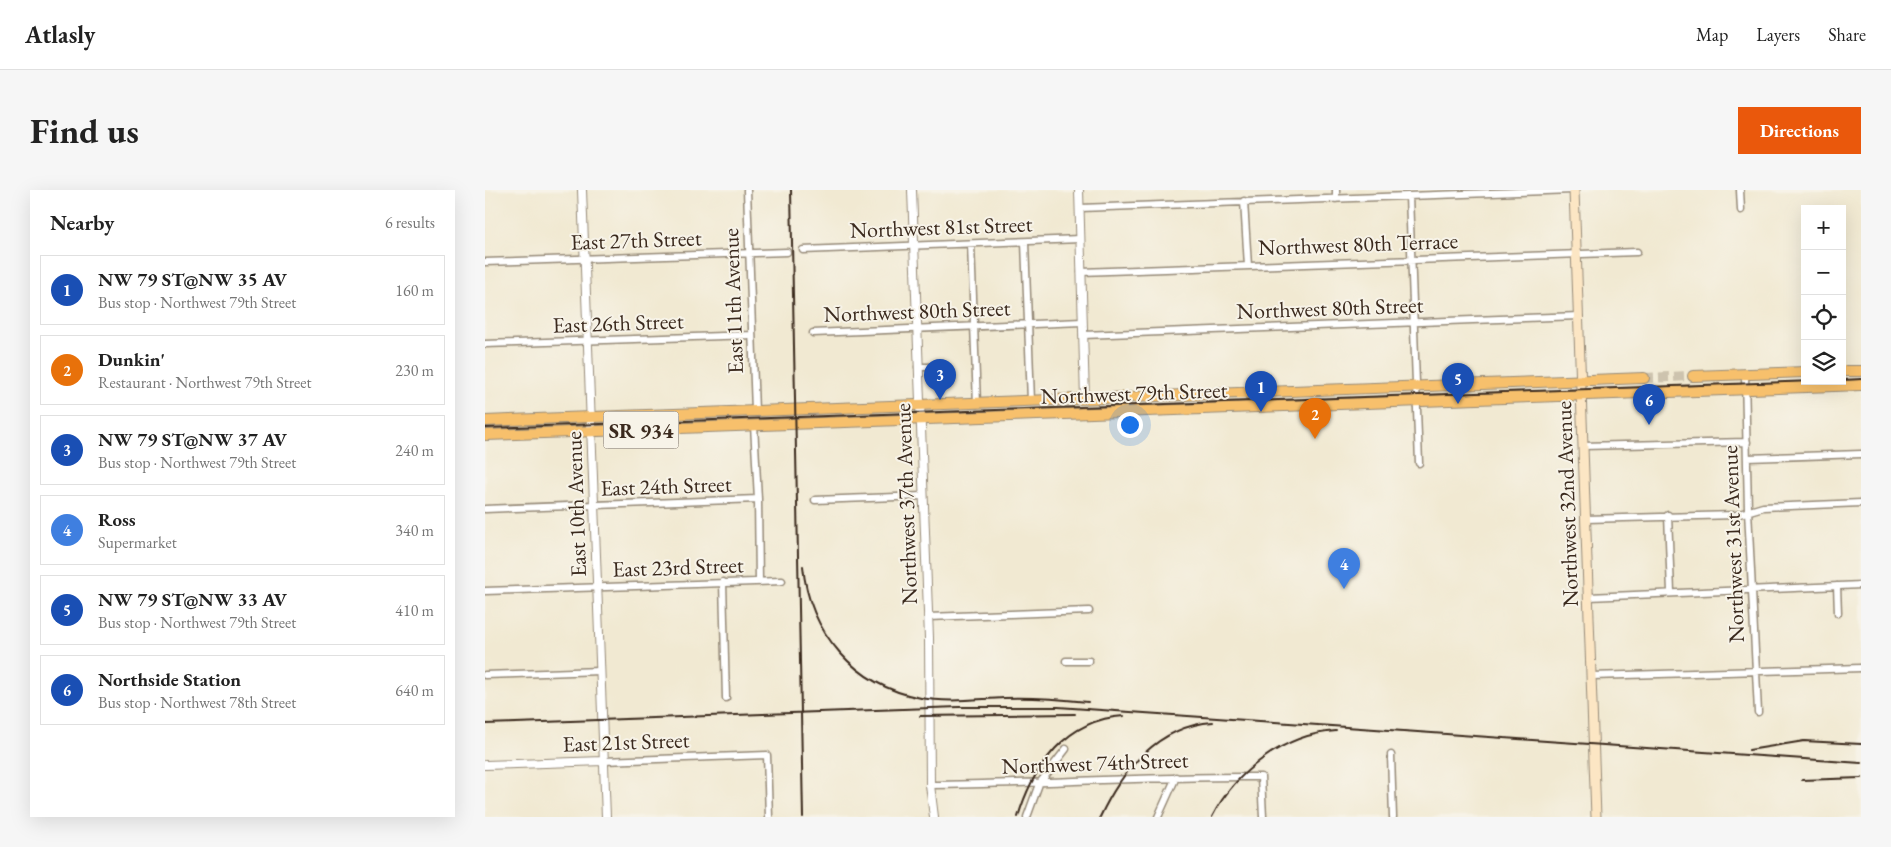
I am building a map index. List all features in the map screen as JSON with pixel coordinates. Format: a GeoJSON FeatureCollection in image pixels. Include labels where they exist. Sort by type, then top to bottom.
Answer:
{"type":"FeatureCollection","features":[{"type":"Feature","properties":{"kind":"main road","name":"Northwest 32nd Avenue"},"geometry":{"type":"LineString","coordinates":[[1574,190],[1596,817]]}},
{"type":"Feature","properties":{"kind":"main road"},"geometry":{"type":"LineString","coordinates":[[1846,371],[1861,370]]}},
{"type":"Feature","properties":{"kind":"main road"},"geometry":{"type":"LineString","coordinates":[[1693,376],[1801,372]]}},
{"type":"Feature","properties":{"kind":"main road","name":"Northwest 79th Street"},"geometry":{"type":"LineString","coordinates":[[755,411],[1416,388],[1644,378]]}},
{"type":"Feature","properties":{"kind":"main road","name":"Northwest 79th Street"},"geometry":{"type":"LineString","coordinates":[[1846,384],[1861,384]]}},
{"type":"Feature","properties":{"kind":"main road","name":"Northwest 79th Street"},"geometry":{"type":"LineString","coordinates":[[754,425],[1416,402],[1582,394],[1746,390],[1807,385]]}},
{"type":"Feature","properties":{"kind":"main road","name":"SR 934"},"geometry":{"type":"LineString","coordinates":[[485,421],[755,411]]}},
{"type":"Feature","properties":{"kind":"main road"},"geometry":{"type":"LineString","coordinates":[[691,413],[691,427]]}},
{"type":"Feature","properties":{"kind":"main road","name":"SR 934"},"geometry":{"type":"LineString","coordinates":[[485,435],[754,425]]}},
{"type":"Feature","properties":{"kind":"street","name":"East 10th Avenue"},"geometry":{"type":"LineString","coordinates":[[582,190],[606,817]]}},
{"type":"Feature","properties":{"kind":"street","name":"East 11th Avenue"},"geometry":{"type":"LineString","coordinates":[[747,190],[755,411]]}},
{"type":"Feature","properties":{"kind":"street","name":"Northwest 37th Avenue"},"geometry":{"type":"LineString","coordinates":[[911,190],[928,617],[930,785],[934,817]]}},
{"type":"Feature","properties":{"kind":"street"},"geometry":{"type":"LineString","coordinates":[[1079,190],[1085,399]]}},
{"type":"Feature","properties":{"kind":"street"},"geometry":{"type":"LineString","coordinates":[[1335,190],[1336,199]]}},
{"type":"Feature","properties":{"kind":"street"},"geometry":{"type":"LineString","coordinates":[[1080,208],[1574,190]]}},
{"type":"Feature","properties":{"kind":"street"},"geometry":{"type":"LineString","coordinates":[[1740,190],[1741,210]]}},
{"type":"Feature","properties":{"kind":"street"},"geometry":{"type":"LineString","coordinates":[[1409,196],[1419,463]]}},
{"type":"Feature","properties":{"kind":"street"},"geometry":{"type":"LineString","coordinates":[[1244,201],[1248,266]]}},
{"type":"Feature","properties":{"kind":"street","name":"Northwest 81st Street"},"geometry":{"type":"LineString","coordinates":[[803,250],[1080,239]]}},
{"type":"Feature","properties":{"kind":"street"},"geometry":{"type":"LineString","coordinates":[[1025,242],[1031,401]]}},
{"type":"Feature","properties":{"kind":"street"},"geometry":{"type":"LineString","coordinates":[[971,244],[977,404]]}},
{"type":"Feature","properties":{"kind":"street","name":"East 27th Street"},"geometry":{"type":"LineString","coordinates":[[485,262],[787,252]]}},
{"type":"Feature","properties":{"kind":"street","name":"Northwest 80th Terrace"},"geometry":{"type":"LineString","coordinates":[[1081,272],[1637,252]]}},
{"type":"Feature","properties":{"kind":"street","name":"Northwest 80th Street"},"geometry":{"type":"LineString","coordinates":[[1083,335],[1579,316]]}},
{"type":"Feature","properties":{"kind":"street","name":"Northwest 80th Street"},"geometry":{"type":"LineString","coordinates":[[813,333],[1082,322]]}},
{"type":"Feature","properties":{"kind":"street","name":"East 26th Street"},"geometry":{"type":"LineString","coordinates":[[485,344],[589,342],[752,335]]}},
{"type":"Feature","properties":{"kind":"street"},"geometry":{"type":"LineString","coordinates":[[918,367],[936,367]]}},
{"type":"Feature","properties":{"kind":"street","name":"Northwest 31st Avenue"},"geometry":{"type":"LineString","coordinates":[[1745,375],[1748,510],[1758,712]]}},
{"type":"Feature","properties":{"kind":"street"},"geometry":{"type":"LineString","coordinates":[[754,425],[759,500],[759,582]]}},
{"type":"Feature","properties":{"kind":"street"},"geometry":{"type":"LineString","coordinates":[[1583,446],[1747,442]]}},
{"type":"Feature","properties":{"kind":"street"},"geometry":{"type":"LineString","coordinates":[[1747,458],[1861,454]]}},
{"type":"Feature","properties":{"kind":"street"},"geometry":{"type":"LineString","coordinates":[[815,500],[923,496]]}},
{"type":"Feature","properties":{"kind":"street","name":"East 24th Street"},"geometry":{"type":"LineString","coordinates":[[485,509],[759,500]]}},
{"type":"Feature","properties":{"kind":"street"},"geometry":{"type":"LineString","coordinates":[[1586,519],[1668,515],[1737,515],[1748,510],[1763,507],[1861,503]]}},
{"type":"Feature","properties":{"kind":"street"},"geometry":{"type":"LineString","coordinates":[[1668,515],[1671,592]]}},
{"type":"Feature","properties":{"kind":"street","name":"East 23rd Street"},"geometry":{"type":"LineString","coordinates":[[485,591],[782,581]]}},
{"type":"Feature","properties":{"kind":"street"},"geometry":{"type":"LineString","coordinates":[[723,582],[726,698]]}},
{"type":"Feature","properties":{"kind":"street"},"geometry":{"type":"LineString","coordinates":[[1589,597],[1861,585]]}},
{"type":"Feature","properties":{"kind":"street"},"geometry":{"type":"LineString","coordinates":[[1837,586],[1837,613]]}},
{"type":"Feature","properties":{"kind":"street"},"geometry":{"type":"LineString","coordinates":[[928,617],[1089,611]]}},
{"type":"Feature","properties":{"kind":"street"},"geometry":{"type":"LineString","coordinates":[[1066,661],[1089,661]]}},
{"type":"Feature","properties":{"kind":"street"},"geometry":{"type":"LineString","coordinates":[[1591,676],[1861,668]]}},
{"type":"Feature","properties":{"kind":"street"},"geometry":{"type":"LineString","coordinates":[[485,675],[600,671]]}},
{"type":"Feature","properties":{"kind":"street"},"geometry":{"type":"LineString","coordinates":[[1027,817],[1039,784],[1066,749]]}},
{"type":"Feature","properties":{"kind":"street","name":"East 21st Street"},"geometry":{"type":"LineString","coordinates":[[485,764],[767,755],[769,817]]}},
{"type":"Feature","properties":{"kind":"street"},"geometry":{"type":"LineString","coordinates":[[1391,755],[1393,817]]}},
{"type":"Feature","properties":{"kind":"street"},"geometry":{"type":"LineString","coordinates":[[1158,817],[1177,777]]}},
{"type":"Feature","properties":{"kind":"street","name":"Northwest 74th Street"},"geometry":{"type":"LineString","coordinates":[[930,785],[1039,784],[1177,777],[1261,777],[1263,817]]}},
{"type":"Feature","properties":{"kind":"tunnel"},"geometry":{"type":"LineString","coordinates":[[1644,378],[1693,376]]}},
{"type":"Feature","properties":{"kind":"railway"},"geometry":{"type":"LineString","coordinates":[[791,190],[803,817]]}},
{"type":"Feature","properties":{"kind":"railway"},"geometry":{"type":"LineString","coordinates":[[1846,380],[1861,379]]}},
{"type":"Feature","properties":{"kind":"railway"},"geometry":{"type":"LineString","coordinates":[[485,428],[1801,381]]}},
{"type":"Feature","properties":{"kind":"railway"},"geometry":{"type":"LineString","coordinates":[[803,566],[807,590],[815,613],[826,634],[839,652],[856,668],[876,682],[897,692],[931,699],[1025,698],[1088,702]]}},
{"type":"Feature","properties":{"kind":"railway"},"geometry":{"type":"LineString","coordinates":[[485,724],[959,707],[1058,707],[1861,763]]}},
{"type":"Feature","properties":{"kind":"railway"},"geometry":{"type":"LineString","coordinates":[[920,716],[1075,714]]}},
{"type":"Feature","properties":{"kind":"railway"},"geometry":{"type":"LineString","coordinates":[[1018,817],[1033,780],[1055,748],[1085,726],[1104,719],[1124,716]]}},
{"type":"Feature","properties":{"kind":"railway"},"geometry":{"type":"LineString","coordinates":[[1100,817],[1119,783],[1144,753],[1159,741],[1175,732],[1193,725],[1213,722]]}},
{"type":"Feature","properties":{"kind":"railway"},"geometry":{"type":"LineString","coordinates":[[1212,817],[1234,785],[1263,758],[1298,739],[1336,731]]}},
{"type":"Feature","properties":{"kind":"railway"},"geometry":{"type":"LineString","coordinates":[[1749,750],[1804,741],[1861,744]]}},
{"type":"Feature","properties":{"kind":"railway"},"geometry":{"type":"LineString","coordinates":[[1802,780],[1861,778]]}},
{"type":"Feature","properties":{"kind":"place","name":"NW 79 ST@NW 37 AV"},"geometry":{"type":"Point","coordinates":[940,400]}},
{"type":"Feature","properties":{"kind":"place","name":"NW 79 ST@NW 33 AV"},"geometry":{"type":"Point","coordinates":[1458,404]}},
{"type":"Feature","properties":{"kind":"place","name":"NW 79 ST@NW 35 AV"},"geometry":{"type":"Point","coordinates":[1261,412]}},
{"type":"Feature","properties":{"kind":"place","name":"Northside Station"},"geometry":{"type":"Point","coordinates":[1649,425]}},
{"type":"Feature","properties":{"kind":"place","name":"Dunkin'"},"geometry":{"type":"Point","coordinates":[1315,439]}},
{"type":"Feature","properties":{"kind":"place","name":"Ross"},"geometry":{"type":"Point","coordinates":[1344,589]}}]}
